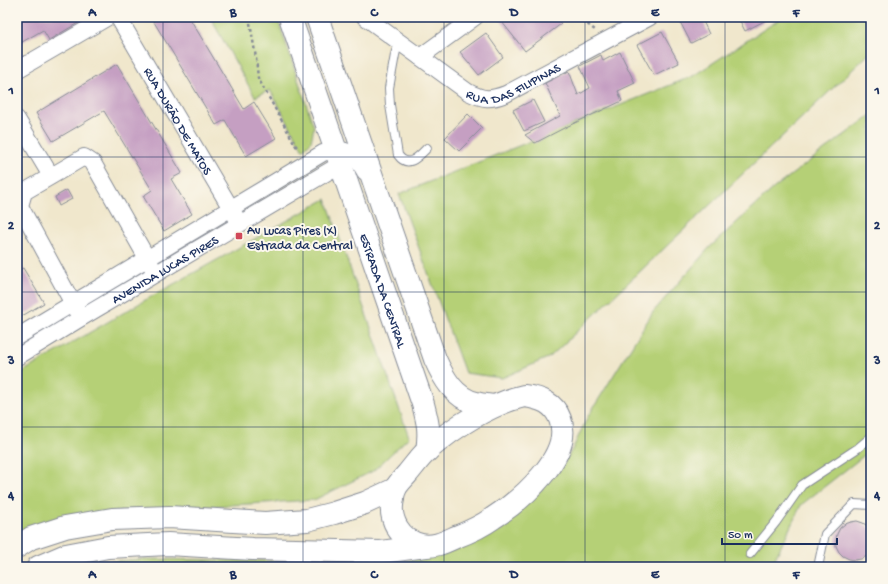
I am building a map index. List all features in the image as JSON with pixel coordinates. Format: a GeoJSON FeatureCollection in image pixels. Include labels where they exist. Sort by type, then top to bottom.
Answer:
{"type":"FeatureCollection","features":[{"type":"Feature","properties":{"kind":"main road","name":"ESTRADA DA CENTRAL"},"geometry":{"type":"LineString","coordinates":[[290,17],[342,155],[423,404],[429,436],[427,451]]}},
{"type":"Feature","properties":{"kind":"main road","name":"ESTRADA DA CENTRAL"},"geometry":{"type":"LineString","coordinates":[[317,17],[434,359],[443,377],[455,392],[475,403],[494,406]]}},
{"type":"Feature","properties":{"kind":"main road"},"geometry":{"type":"LineString","coordinates":[[17,547],[31,538],[64,527],[112,519],[169,517],[266,523],[307,520],[365,503],[395,489],[427,451],[446,436],[494,406],[515,398],[524,396],[536,397],[549,404],[559,417],[562,425],[562,440],[559,450],[552,462],[514,503],[493,518],[466,533],[433,545],[381,552],[253,549],[168,544],[108,547],[66,555],[38,567]]}},
{"type":"Feature","properties":{"kind":"main road"},"geometry":{"type":"LineString","coordinates":[[395,489],[392,503],[392,514],[398,530],[403,536],[416,543],[422,545],[433,545]]}},
{"type":"Feature","properties":{"kind":"street"},"geometry":{"type":"LineString","coordinates":[[17,70],[108,17]]}},
{"type":"Feature","properties":{"kind":"street","name":"RUA DURÃO DE MATOS"},"geometry":{"type":"LineString","coordinates":[[118,17],[240,224]]}},
{"type":"Feature","properties":{"kind":"street","name":"RUA DAS FILIPINAS"},"geometry":{"type":"LineString","coordinates":[[365,17],[468,92],[477,97],[489,99],[496,98],[520,87],[650,17]]}},
{"type":"Feature","properties":{"kind":"street"},"geometry":{"type":"LineString","coordinates":[[420,57],[475,17]]}},
{"type":"Feature","properties":{"kind":"street"},"geometry":{"type":"LineString","coordinates":[[351,118],[351,137],[342,155],[354,155],[360,162],[380,202]]}},
{"type":"Feature","properties":{"kind":"street"},"geometry":{"type":"LineString","coordinates":[[17,119],[50,176]]}},
{"type":"Feature","properties":{"kind":"street","name":"AVENIDA LUCAS PIRES"},"geometry":{"type":"LineString","coordinates":[[17,337],[310,161],[323,154],[342,155]]}},
{"type":"Feature","properties":{"kind":"street","name":"AVENIDA LUCAS PIRES"},"geometry":{"type":"LineString","coordinates":[[17,357],[240,224],[342,155]]}},
{"type":"Feature","properties":{"kind":"street"},"geometry":{"type":"LineString","coordinates":[[81,318],[20,206],[24,192],[50,176],[84,157],[94,163],[156,274]]}},
{"type":"Feature","properties":{"kind":"lane"},"geometry":{"type":"LineString","coordinates":[[402,44],[396,51],[389,88],[390,105],[398,155],[406,162],[412,161],[428,148]]}},
{"type":"Feature","properties":{"kind":"lane"},"geometry":{"type":"LineString","coordinates":[[750,554],[776,522],[802,485],[858,448],[871,437]]}},
{"type":"Feature","properties":{"kind":"lane"},"geometry":{"type":"LineString","coordinates":[[818,567],[825,534],[854,504],[871,505]]}},
{"type":"Feature","properties":{"kind":"path"},"geometry":{"type":"LineString","coordinates":[[249,17],[258,78],[296,146],[310,161]]}},
{"type":"Feature","properties":{"kind":"green space"},"geometry":{"type":"Polygon","coordinates":[[[210,17],[277,17],[314,127],[311,142],[303,150],[270,90],[255,97],[210,17]]]}},
{"type":"Feature","properties":{"kind":"green space"},"geometry":{"type":"Polygon","coordinates":[[[783,17],[871,17],[871,52],[550,357],[502,378],[465,373],[399,194],[693,76],[783,17]]]}},
{"type":"Feature","properties":{"kind":"green space"},"geometry":{"type":"Polygon","coordinates":[[[871,115],[871,450],[801,505],[771,567],[79,567],[94,563],[144,559],[396,563],[448,552],[497,529],[528,503],[557,473],[573,448],[587,418],[653,312],[709,248],[774,188],[871,115]]]}},
{"type":"Feature","properties":{"kind":"green space"},"geometry":{"type":"Polygon","coordinates":[[[326,199],[409,437],[373,471],[314,500],[116,512],[17,537],[17,375],[147,299],[326,199]]]}},
{"type":"Feature","properties":{"kind":"building"},"geometry":{"type":"Polygon","coordinates":[[[17,17],[82,17],[83,20],[49,40],[43,30],[17,45],[17,17]]]}},
{"type":"Feature","properties":{"kind":"building"},"geometry":{"type":"Polygon","coordinates":[[[151,17],[189,17],[244,109],[254,102],[276,138],[246,156],[225,120],[216,125],[151,17]]]}},
{"type":"Feature","properties":{"kind":"building"},"geometry":{"type":"Polygon","coordinates":[[[451,17],[460,17],[454,21],[451,17]]]}},
{"type":"Feature","properties":{"kind":"building"},"geometry":{"type":"Polygon","coordinates":[[[498,17],[556,17],[561,24],[525,51],[498,17]]]}},
{"type":"Feature","properties":{"kind":"building"},"geometry":{"type":"Polygon","coordinates":[[[701,17],[709,34],[691,43],[678,18],[701,17]]]}},
{"type":"Feature","properties":{"kind":"building"},"geometry":{"type":"Polygon","coordinates":[[[743,17],[770,18],[745,31],[739,19],[743,17]]]}},
{"type":"Feature","properties":{"kind":"building"},"geometry":{"type":"Polygon","coordinates":[[[662,32],[679,63],[654,75],[637,45],[662,32]]]}},
{"type":"Feature","properties":{"kind":"building"},"geometry":{"type":"Polygon","coordinates":[[[486,33],[503,57],[479,75],[460,52],[486,33]]]}},
{"type":"Feature","properties":{"kind":"building"},"geometry":{"type":"Polygon","coordinates":[[[620,52],[635,83],[618,91],[622,101],[535,143],[525,135],[560,116],[545,83],[569,71],[578,95],[590,88],[580,66],[601,55],[603,61],[620,52]]]}},
{"type":"Feature","properties":{"kind":"building"},"geometry":{"type":"Polygon","coordinates":[[[117,64],[182,173],[171,179],[192,214],[164,231],[143,196],[152,190],[104,111],[53,141],[36,113],[117,64]]]}},
{"type":"Feature","properties":{"kind":"building"},"geometry":{"type":"Polygon","coordinates":[[[533,100],[544,122],[524,131],[513,110],[533,100]]]}},
{"type":"Feature","properties":{"kind":"building"},"geometry":{"type":"Polygon","coordinates":[[[468,114],[482,128],[459,151],[445,138],[468,114]]]}},
{"type":"Feature","properties":{"kind":"building"},"geometry":{"type":"Polygon","coordinates":[[[67,190],[72,199],[59,206],[55,197],[67,190]]]}},
{"type":"Feature","properties":{"kind":"building"},"geometry":{"type":"Polygon","coordinates":[[[23,268],[44,303],[17,319],[17,271],[23,268]]]}},
{"type":"Feature","properties":{"kind":"building"},"geometry":{"type":"Polygon","coordinates":[[[857,521],[863,523],[871,530],[871,551],[867,556],[855,560],[843,556],[839,552],[836,546],[836,540],[840,528],[845,524],[857,521]]]}},
{"type":"Feature","properties":{"kind":"place","name":"Av Lucas Pires (X) Estrada da Central"},"geometry":{"type":"Point","coordinates":[239,236]}}]}
